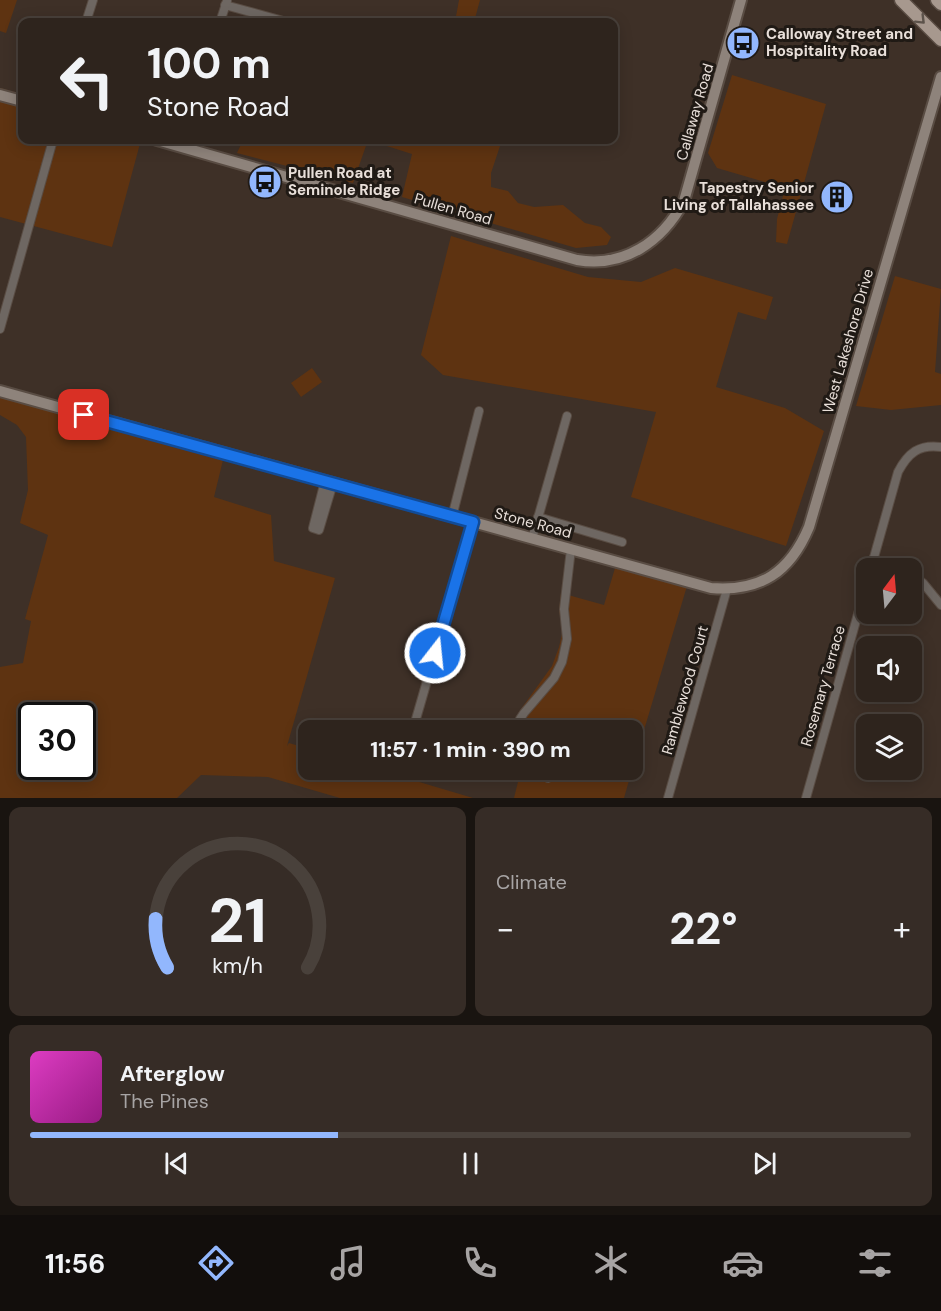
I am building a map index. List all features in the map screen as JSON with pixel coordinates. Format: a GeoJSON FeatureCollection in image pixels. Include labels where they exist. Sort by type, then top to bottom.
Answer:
{"type":"FeatureCollection","features":[{"type":"Feature","properties":{"kind":"main road"},"geometry":{"type":"LineString","coordinates":[[901,0],[941,40]]}},
{"type":"Feature","properties":{"kind":"main road"},"geometry":{"type":"LineString","coordinates":[[937,0],[941,4]]}},
{"type":"Feature","properties":{"kind":"street"},"geometry":{"type":"LineString","coordinates":[[87,18],[93,0]]}},
{"type":"Feature","properties":{"kind":"street","name":"Callaway Road"},"geometry":{"type":"LineString","coordinates":[[638,250],[660,235],[670,224],[684,201],[741,0]]}},
{"type":"Feature","properties":{"kind":"street"},"geometry":{"type":"LineString","coordinates":[[221,18],[226,2],[275,18]]}},
{"type":"Feature","properties":{"kind":"street","name":"West Lakeshore Drive"},"geometry":{"type":"LineString","coordinates":[[747,587],[765,580],[786,565],[796,554],[809,527],[938,97],[941,77]]}},
{"type":"Feature","properties":{"kind":"street"},"geometry":{"type":"LineString","coordinates":[[0,95],[18,100]]}},
{"type":"Feature","properties":{"kind":"street"},"geometry":{"type":"LineString","coordinates":[[0,329],[52,144]]}},
{"type":"Feature","properties":{"kind":"street","name":"Pullen Road"},"geometry":{"type":"LineString","coordinates":[[186,144],[577,260],[608,261],[638,250]]}},
{"type":"Feature","properties":{"kind":"street","name":"Stone Road"},"geometry":{"type":"LineString","coordinates":[[0,391],[688,582],[727,589],[747,587]]}},
{"type":"Feature","properties":{"kind":"street"},"geometry":{"type":"LineString","coordinates":[[452,517],[479,411]]}},
{"type":"Feature","properties":{"kind":"street"},"geometry":{"type":"LineString","coordinates":[[532,538],[567,416]]}},
{"type":"Feature","properties":{"kind":"street"},"geometry":{"type":"LineString","coordinates":[[873,558],[898,472],[910,454],[918,449],[938,447]]}},
{"type":"Feature","properties":{"kind":"street"},"geometry":{"type":"LineString","coordinates":[[316,529],[329,482]]}},
{"type":"Feature","properties":{"kind":"street"},"geometry":{"type":"LineString","coordinates":[[538,517],[622,542]]}},
{"type":"Feature","properties":{"kind":"street"},"geometry":{"type":"LineString","coordinates":[[416,719],[473,522]]}},
{"type":"Feature","properties":{"kind":"street"},"geometry":{"type":"LineString","coordinates":[[520,720],[554,678],[562,662],[567,639],[564,609],[571,549]]}},
{"type":"Feature","properties":{"kind":"street"},"geometry":{"type":"LineString","coordinates":[[922,582],[941,605]]}},
{"type":"Feature","properties":{"kind":"street","name":"Ramblewood Court"},"geometry":{"type":"LineString","coordinates":[[668,798],[727,589]]}},
{"type":"Feature","properties":{"kind":"street","name":"Rosemary Terrace"},"geometry":{"type":"LineString","coordinates":[[806,798],[856,621]]}},
{"type":"Feature","properties":{"kind":"shaded area"},"geometry":{"type":"Polygon","coordinates":[[[0,0],[17,0],[6,33],[0,31],[0,0]]]}},
{"type":"Feature","properties":{"kind":"shaded area"},"geometry":{"type":"Polygon","coordinates":[[[459,0],[480,0],[475,18],[456,18],[459,0]]]}},
{"type":"Feature","properties":{"kind":"shaded area"},"geometry":{"type":"Polygon","coordinates":[[[732,75],[826,104],[787,244],[776,242],[777,219],[785,188],[717,168],[708,153],[732,75]]]}},
{"type":"Feature","properties":{"kind":"shaded area"},"geometry":{"type":"Polygon","coordinates":[[[0,88],[18,93],[18,144],[140,144],[112,247],[0,217],[0,88]]]}},
{"type":"Feature","properties":{"kind":"shaded area"},"geometry":{"type":"Polygon","coordinates":[[[241,144],[367,144],[353,183],[237,153],[241,144]]]}},
{"type":"Feature","properties":{"kind":"shaded area"},"geometry":{"type":"Polygon","coordinates":[[[381,144],[501,144],[491,173],[491,187],[508,191],[518,203],[534,207],[563,205],[585,223],[601,227],[611,237],[607,245],[576,248],[402,197],[412,154],[381,144]]]}},
{"type":"Feature","properties":{"kind":"shaded area"},"geometry":{"type":"Polygon","coordinates":[[[451,236],[588,277],[641,282],[675,268],[773,297],[766,320],[738,312],[716,387],[785,408],[824,431],[786,546],[631,497],[656,412],[443,375],[421,355],[451,236]]]}},
{"type":"Feature","properties":{"kind":"shaded area"},"geometry":{"type":"Polygon","coordinates":[[[895,276],[941,289],[935,372],[941,374],[941,405],[891,410],[856,406],[895,276]]]}},
{"type":"Feature","properties":{"kind":"shaded area"},"geometry":{"type":"Polygon","coordinates":[[[312,368],[322,382],[301,397],[291,383],[312,368]]]}},
{"type":"Feature","properties":{"kind":"shaded area"},"geometry":{"type":"Polygon","coordinates":[[[0,397],[223,460],[214,497],[271,515],[274,561],[335,578],[287,746],[289,743],[298,746],[298,780],[413,780],[473,798],[340,798],[268,777],[201,775],[177,798],[0,798],[0,667],[23,663],[31,621],[25,619],[48,535],[20,523],[28,490],[26,437],[17,425],[0,415],[0,397]]]}},
{"type":"Feature","properties":{"kind":"shaded area"},"geometry":{"type":"Polygon","coordinates":[[[615,568],[687,586],[643,733],[643,720],[516,720],[521,709],[552,666],[559,647],[563,629],[559,611],[561,593],[604,605],[615,568]]]}},
{"type":"Feature","properties":{"kind":"shaded area"},"geometry":{"type":"Polygon","coordinates":[[[518,780],[629,780],[624,798],[514,798],[518,780]]]}},
{"type":"Feature","properties":{"kind":"place","name":"Calloway Street and Hospitality Road"},"geometry":{"type":"Point","coordinates":[743,43]}},
{"type":"Feature","properties":{"kind":"place","name":"Pullen Road at Seminole Ridge"},"geometry":{"type":"Point","coordinates":[265,182]}},
{"type":"Feature","properties":{"kind":"place","name":"Tapestry Senior Living of Tallahassee"},"geometry":{"type":"Point","coordinates":[837,197]}},
{"type":"Feature","properties":{"kind":"route"},"geometry":{"type":"LineString","coordinates":[[84,415],[473,522],[435,653]]}}]}
